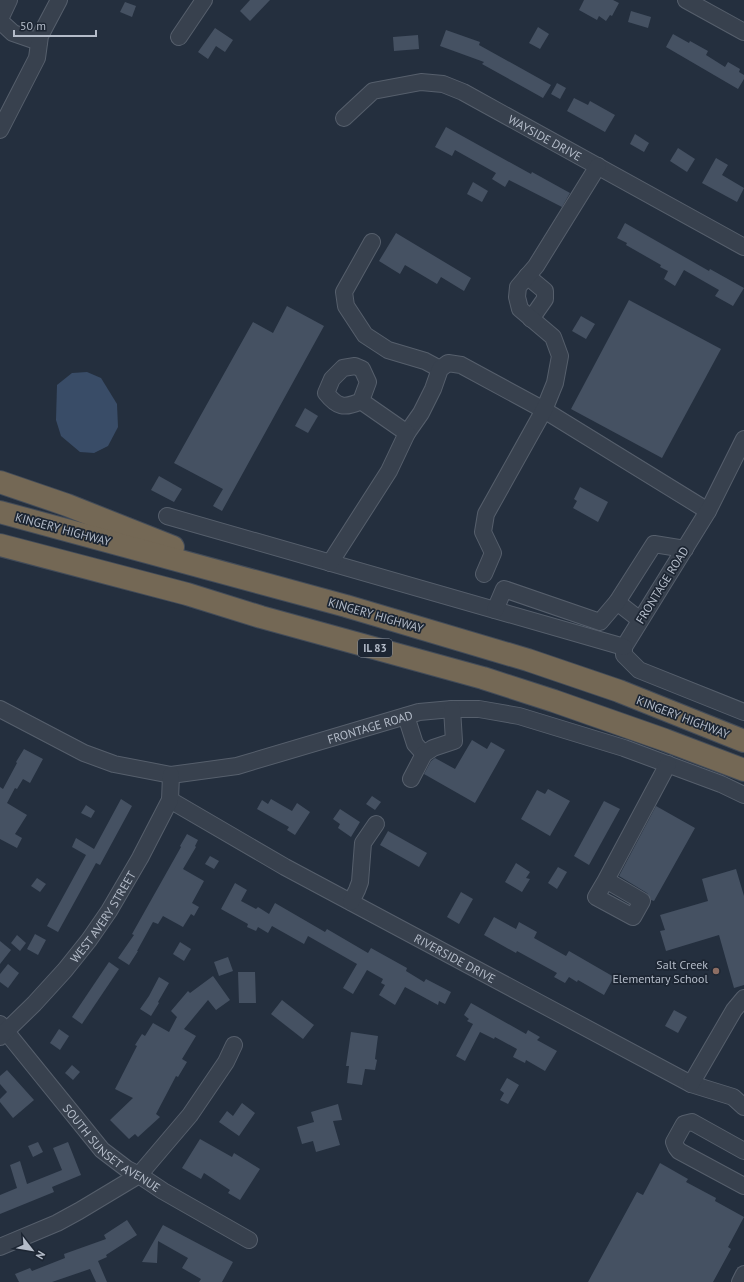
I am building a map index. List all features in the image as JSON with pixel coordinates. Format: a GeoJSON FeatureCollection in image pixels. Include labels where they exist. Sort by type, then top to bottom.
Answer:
{"type":"FeatureCollection","features":[{"type":"Feature","properties":{"kind":"highway"},"geometry":{"type":"LineString","coordinates":[[0,482],[67,505],[185,552],[346,606]]}},
{"type":"Feature","properties":{"kind":"highway","name":"KINGERY HIGHWAY"},"geometry":{"type":"LineString","coordinates":[[0,512],[346,606],[528,660],[619,692],[744,741]]}},
{"type":"Feature","properties":{"kind":"highway","name":"IL 83"},"geometry":{"type":"LineString","coordinates":[[0,544],[187,594],[261,617],[483,678],[554,701],[744,770]]}},
{"type":"Feature","properties":{"kind":"highway"},"geometry":{"type":"LineString","coordinates":[[0,559],[110,585],[187,594]]}},
{"type":"Feature","properties":{"kind":"street"},"geometry":{"type":"LineString","coordinates":[[9,0],[1,17],[1,22],[13,33],[39,42]]}},
{"type":"Feature","properties":{"kind":"street"},"geometry":{"type":"LineString","coordinates":[[0,130],[37,58],[40,36],[58,0]]}},
{"type":"Feature","properties":{"kind":"street"},"geometry":{"type":"LineString","coordinates":[[179,37],[187,23],[204,0]]}},
{"type":"Feature","properties":{"kind":"street"},"geometry":{"type":"LineString","coordinates":[[686,0],[744,32]]}},
{"type":"Feature","properties":{"kind":"street","name":"WAYSIDE DRIVE"},"geometry":{"type":"LineString","coordinates":[[344,118],[373,91],[421,82],[453,87],[744,247]]}},
{"type":"Feature","properties":{"kind":"street"},"geometry":{"type":"LineString","coordinates":[[484,574],[493,553],[484,532],[486,514],[544,410],[555,383],[560,356],[553,337],[520,309],[517,297],[518,287],[536,266],[598,166]]}},
{"type":"Feature","properties":{"kind":"street"},"geometry":{"type":"LineString","coordinates":[[372,242],[344,292],[346,306],[365,335],[388,350],[425,361],[440,369]]}},
{"type":"Feature","properties":{"kind":"street"},"geometry":{"type":"LineString","coordinates":[[527,276],[545,291],[545,300],[532,319]]}},
{"type":"Feature","properties":{"kind":"street"},"geometry":{"type":"LineString","coordinates":[[330,562],[389,471],[407,433],[422,413],[440,369],[448,363],[461,365],[544,410],[708,511]]}},
{"type":"Feature","properties":{"kind":"street"},"geometry":{"type":"LineString","coordinates":[[360,401],[407,433]]}},
{"type":"Feature","properties":{"kind":"street","name":"FRONTAGE ROAD"},"geometry":{"type":"LineString","coordinates":[[624,647],[708,511],[744,439]]}},
{"type":"Feature","properties":{"kind":"street"},"geometry":{"type":"LineString","coordinates":[[167,516],[624,647],[624,655],[639,670],[744,712]]}},
{"type":"Feature","properties":{"kind":"street"},"geometry":{"type":"LineString","coordinates":[[495,610],[504,589],[600,622],[617,602],[654,544],[685,549]]}},
{"type":"Feature","properties":{"kind":"street"},"geometry":{"type":"LineString","coordinates":[[617,602],[640,620]]}},
{"type":"Feature","properties":{"kind":"street","name":"FRONTAGE ROAD"},"geometry":{"type":"LineString","coordinates":[[0,709],[84,753],[114,764],[171,775],[237,766],[419,712],[452,709],[479,709],[519,716],[624,748],[721,784],[744,795]]}},
{"type":"Feature","properties":{"kind":"street"},"geometry":{"type":"LineString","coordinates":[[411,779],[424,754],[433,748],[454,741],[452,709]]}},
{"type":"Feature","properties":{"kind":"street"},"geometry":{"type":"LineString","coordinates":[[406,716],[415,744],[424,754]]}},
{"type":"Feature","properties":{"kind":"street"},"geometry":{"type":"LineString","coordinates":[[606,880],[668,764]]}},
{"type":"Feature","properties":{"kind":"street","name":"WEST AVERY STREET"},"geometry":{"type":"LineString","coordinates":[[2,1031],[34,1004],[89,940],[127,882],[170,800],[171,775]]}},
{"type":"Feature","properties":{"kind":"street","name":"RIVERSIDE DRIVE"},"geometry":{"type":"LineString","coordinates":[[170,800],[285,867],[691,1084],[738,1102]]}},
{"type":"Feature","properties":{"kind":"street"},"geometry":{"type":"LineString","coordinates":[[351,902],[360,882],[363,843],[376,824]]}},
{"type":"Feature","properties":{"kind":"street"},"geometry":{"type":"LineString","coordinates":[[691,1084],[734,1010],[744,998]]}},
{"type":"Feature","properties":{"kind":"street","name":"SOUTH SUNSET AVENUE"},"geometry":{"type":"LineString","coordinates":[[2,1031],[102,1150],[127,1169],[139,1175],[162,1191],[249,1240]]}},
{"type":"Feature","properties":{"kind":"street"},"geometry":{"type":"LineString","coordinates":[[0,1247],[57,1223],[139,1175],[190,1115],[226,1062],[234,1045]]}},
{"type":"Feature","properties":{"kind":"street"},"geometry":{"type":"LineString","coordinates":[[744,1151],[692,1122],[684,1124],[674,1142],[679,1151],[744,1186]]}},
{"type":"Feature","properties":{"kind":"street"},"geometry":{"type":"LineString","coordinates":[[740,1282],[744,1274]]}},
{"type":"Feature","properties":{"kind":"water"},"geometry":{"type":"Polygon","coordinates":[[[87,372],[101,378],[117,404],[118,427],[108,446],[94,453],[80,452],[61,436],[56,420],[57,385],[72,373],[87,372]]]}},
{"type":"Feature","properties":{"kind":"building"},"geometry":{"type":"Polygon","coordinates":[[[250,0],[270,0],[250,21],[240,11],[250,0]]]}},
{"type":"Feature","properties":{"kind":"building"},"geometry":{"type":"Polygon","coordinates":[[[584,0],[613,0],[619,3],[612,16],[610,15],[606,21],[599,16],[597,20],[579,10],[584,0]]]}},
{"type":"Feature","properties":{"kind":"building"},"geometry":{"type":"Polygon","coordinates":[[[125,2],[136,6],[132,17],[120,12],[125,2]]]}},
{"type":"Feature","properties":{"kind":"building"},"geometry":{"type":"Polygon","coordinates":[[[631,11],[651,17],[648,28],[628,22],[631,11]]]}},
{"type":"Feature","properties":{"kind":"building"},"geometry":{"type":"Polygon","coordinates":[[[538,27],[549,34],[540,49],[529,43],[538,27]]]}},
{"type":"Feature","properties":{"kind":"building"},"geometry":{"type":"Polygon","coordinates":[[[215,28],[233,40],[225,52],[216,46],[208,59],[198,52],[215,28]]]}},
{"type":"Feature","properties":{"kind":"building"},"geometry":{"type":"Polygon","coordinates":[[[446,30],[480,42],[479,45],[551,85],[543,98],[482,64],[484,62],[440,46],[446,30]]]}},
{"type":"Feature","properties":{"kind":"building"},"geometry":{"type":"Polygon","coordinates":[[[673,34],[708,51],[706,55],[725,67],[728,62],[740,69],[739,72],[744,75],[744,79],[738,89],[666,47],[673,34]]]}},
{"type":"Feature","properties":{"kind":"building"},"geometry":{"type":"Polygon","coordinates":[[[418,35],[419,49],[394,51],[393,37],[418,35]]]}},
{"type":"Feature","properties":{"kind":"building"},"geometry":{"type":"Polygon","coordinates":[[[557,83],[566,88],[560,99],[551,94],[557,83]]]}},
{"type":"Feature","properties":{"kind":"building"},"geometry":{"type":"Polygon","coordinates":[[[574,98],[588,105],[590,101],[615,115],[605,132],[567,111],[574,98]]]}},
{"type":"Feature","properties":{"kind":"building"},"geometry":{"type":"Polygon","coordinates":[[[446,127],[531,174],[532,172],[570,193],[562,207],[509,180],[505,187],[492,179],[496,173],[455,150],[452,156],[435,147],[446,127]]]}},
{"type":"Feature","properties":{"kind":"building"},"geometry":{"type":"Polygon","coordinates":[[[635,134],[649,143],[644,152],[630,144],[635,134]]]}},
{"type":"Feature","properties":{"kind":"building"},"geometry":{"type":"Polygon","coordinates":[[[678,148],[695,159],[687,172],[670,161],[678,148]]]}},
{"type":"Feature","properties":{"kind":"building"},"geometry":{"type":"Polygon","coordinates":[[[716,158],[728,165],[722,175],[744,188],[737,202],[702,183],[716,158]]]}},
{"type":"Feature","properties":{"kind":"building"},"geometry":{"type":"Polygon","coordinates":[[[473,182],[488,191],[482,202],[467,194],[473,182]]]}},
{"type":"Feature","properties":{"kind":"building"},"geometry":{"type":"Polygon","coordinates":[[[625,223],[709,271],[710,269],[744,288],[733,306],[715,296],[719,290],[684,270],[675,286],[664,279],[668,271],[660,267],[661,265],[626,245],[627,243],[617,238],[625,223]]]}},
{"type":"Feature","properties":{"kind":"building"},"geometry":{"type":"Polygon","coordinates":[[[396,233],[471,278],[464,291],[441,277],[437,284],[405,265],[400,274],[379,261],[396,233]]]}},
{"type":"Feature","properties":{"kind":"building"},"geometry":{"type":"Polygon","coordinates":[[[629,300],[721,349],[662,458],[571,409],[629,300]]]}},
{"type":"Feature","properties":{"kind":"building"},"geometry":{"type":"Polygon","coordinates":[[[287,306],[324,326],[222,511],[213,506],[223,489],[174,463],[253,322],[273,333],[287,306]]]}},
{"type":"Feature","properties":{"kind":"building"},"geometry":{"type":"Polygon","coordinates":[[[581,316],[595,324],[586,339],[572,331],[581,316]]]}},
{"type":"Feature","properties":{"kind":"building"},"geometry":{"type":"Polygon","coordinates":[[[305,408],[318,416],[308,433],[295,426],[305,408]]]}},
{"type":"Feature","properties":{"kind":"building"},"geometry":{"type":"Polygon","coordinates":[[[159,476],[182,489],[174,502],[151,490],[159,476]]]}},
{"type":"Feature","properties":{"kind":"building"},"geometry":{"type":"Polygon","coordinates":[[[580,487],[608,502],[598,522],[573,508],[577,501],[574,499],[580,487]]]}},
{"type":"Feature","properties":{"kind":"building"},"geometry":{"type":"Polygon","coordinates":[[[472,740],[487,749],[491,742],[505,750],[475,803],[424,774],[431,761],[435,758],[455,769],[472,740]]]}},
{"type":"Feature","properties":{"kind":"building"},"geometry":{"type":"Polygon","coordinates":[[[24,749],[43,759],[30,783],[23,779],[17,789],[15,788],[7,803],[27,815],[15,834],[22,838],[17,848],[0,839],[0,787],[3,789],[24,749]]]}},
{"type":"Feature","properties":{"kind":"building"},"geometry":{"type":"Polygon","coordinates":[[[548,789],[570,801],[550,836],[521,819],[537,790],[545,794],[548,789]]]}},
{"type":"Feature","properties":{"kind":"building"},"geometry":{"type":"Polygon","coordinates":[[[372,796],[381,802],[375,810],[366,804],[372,796]]]}},
{"type":"Feature","properties":{"kind":"building"},"geometry":{"type":"Polygon","coordinates":[[[121,799],[132,806],[100,865],[96,863],[58,932],[47,926],[86,855],[72,847],[76,838],[94,849],[121,799]]]}},
{"type":"Feature","properties":{"kind":"building"},"geometry":{"type":"Polygon","coordinates":[[[271,799],[292,811],[297,803],[310,812],[295,835],[287,830],[289,827],[257,809],[262,800],[268,804],[271,799]]]}},
{"type":"Feature","properties":{"kind":"building"},"geometry":{"type":"Polygon","coordinates":[[[604,801],[620,809],[589,865],[574,856],[604,801]]]}},
{"type":"Feature","properties":{"kind":"building"},"geometry":{"type":"Polygon","coordinates":[[[86,805],[95,811],[91,818],[81,813],[86,805]]]}},
{"type":"Feature","properties":{"kind":"building"},"geometry":{"type":"Polygon","coordinates":[[[656,806],[695,828],[654,901],[651,900],[647,893],[619,876],[656,806]]]}},
{"type":"Feature","properties":{"kind":"building"},"geometry":{"type":"Polygon","coordinates":[[[340,809],[360,822],[351,837],[338,828],[340,824],[333,819],[340,809]]]}},
{"type":"Feature","properties":{"kind":"building"},"geometry":{"type":"Polygon","coordinates":[[[388,831],[427,853],[419,867],[380,845],[388,831]]]}},
{"type":"Feature","properties":{"kind":"building"},"geometry":{"type":"Polygon","coordinates":[[[187,834],[198,840],[195,846],[196,847],[183,869],[204,881],[192,903],[199,907],[194,916],[191,914],[183,927],[163,916],[158,924],[153,922],[129,965],[118,958],[134,935],[132,934],[187,834]]]}},
{"type":"Feature","properties":{"kind":"building"},"geometry":{"type":"Polygon","coordinates":[[[210,856],[219,861],[214,869],[205,864],[210,856]]]}},
{"type":"Feature","properties":{"kind":"building"},"geometry":{"type":"Polygon","coordinates":[[[516,863],[530,872],[526,878],[530,879],[522,892],[505,882],[516,863]]]}},
{"type":"Feature","properties":{"kind":"building"},"geometry":{"type":"Polygon","coordinates":[[[558,867],[567,872],[557,889],[548,883],[558,867]]]}},
{"type":"Feature","properties":{"kind":"building"},"geometry":{"type":"Polygon","coordinates":[[[736,869],[744,896],[744,985],[734,988],[719,935],[666,951],[660,931],[665,930],[660,915],[708,901],[702,879],[736,869]]]}},
{"type":"Feature","properties":{"kind":"building"},"geometry":{"type":"Polygon","coordinates":[[[37,878],[46,884],[40,892],[31,886],[37,878]]]}},
{"type":"Feature","properties":{"kind":"building"},"geometry":{"type":"Polygon","coordinates":[[[235,883],[247,890],[241,901],[256,909],[258,907],[269,914],[275,903],[325,932],[327,929],[368,953],[371,948],[407,968],[406,971],[424,982],[426,979],[451,992],[445,1004],[439,1001],[438,1005],[405,987],[395,1005],[379,995],[385,985],[381,983],[383,979],[367,970],[353,994],[343,988],[357,964],[308,936],[304,944],[272,926],[268,933],[258,927],[256,931],[247,927],[248,924],[221,909],[235,883]]]}},
{"type":"Feature","properties":{"kind":"building"},"geometry":{"type":"Polygon","coordinates":[[[461,892],[473,899],[459,924],[447,917],[461,892]]]}},
{"type":"Feature","properties":{"kind":"building"},"geometry":{"type":"Polygon","coordinates":[[[494,917],[516,929],[519,922],[537,932],[534,938],[566,956],[569,951],[614,977],[604,995],[578,980],[577,982],[569,977],[565,983],[554,977],[557,973],[484,935],[494,917]]]}},
{"type":"Feature","properties":{"kind":"building"},"geometry":{"type":"Polygon","coordinates":[[[35,934],[46,940],[38,955],[27,949],[35,934]]]}},
{"type":"Feature","properties":{"kind":"building"},"geometry":{"type":"Polygon","coordinates":[[[17,935],[26,943],[20,951],[11,943],[17,935]]]}},
{"type":"Feature","properties":{"kind":"building"},"geometry":{"type":"Polygon","coordinates":[[[0,941],[11,950],[0,964],[0,941]]]}},
{"type":"Feature","properties":{"kind":"building"},"geometry":{"type":"Polygon","coordinates":[[[180,942],[191,949],[184,961],[173,954],[180,942]]]}},
{"type":"Feature","properties":{"kind":"building"},"geometry":{"type":"Polygon","coordinates":[[[228,957],[233,971],[219,976],[214,962],[228,957]]]}},
{"type":"Feature","properties":{"kind":"building"},"geometry":{"type":"Polygon","coordinates":[[[109,962],[119,969],[82,1024],[72,1017],[109,962]]]}},
{"type":"Feature","properties":{"kind":"building"},"geometry":{"type":"Polygon","coordinates":[[[8,964],[19,973],[8,988],[0,982],[0,974],[8,964]]]}},
{"type":"Feature","properties":{"kind":"building"},"geometry":{"type":"Polygon","coordinates":[[[238,972],[255,972],[256,1003],[239,1003],[238,972]]]}},
{"type":"Feature","properties":{"kind":"building"},"geometry":{"type":"Polygon","coordinates":[[[213,976],[230,1000],[216,1010],[208,1000],[184,1029],[196,1036],[182,1059],[187,1062],[178,1077],[176,1076],[156,1114],[160,1117],[138,1137],[135,1134],[129,1139],[110,1120],[133,1098],[115,1089],[137,1046],[135,1045],[142,1034],[145,1036],[153,1023],[169,1032],[177,1017],[171,1011],[188,991],[190,993],[213,976]]]}},
{"type":"Feature","properties":{"kind":"building"},"geometry":{"type":"Polygon","coordinates":[[[159,977],[169,983],[151,1016],[140,1009],[159,977]]]}},
{"type":"Feature","properties":{"kind":"building"},"geometry":{"type":"Polygon","coordinates":[[[282,1000],[314,1025],[303,1039],[271,1014],[282,1000]]]}},
{"type":"Feature","properties":{"kind":"building"},"geometry":{"type":"Polygon","coordinates":[[[471,1003],[526,1034],[528,1030],[540,1037],[537,1040],[557,1051],[545,1071],[526,1060],[525,1063],[513,1057],[517,1049],[495,1037],[494,1039],[480,1032],[465,1061],[456,1056],[473,1024],[467,1021],[469,1019],[464,1015],[471,1003]]]}},
{"type":"Feature","properties":{"kind":"building"},"geometry":{"type":"Polygon","coordinates":[[[674,1010],[687,1017],[678,1033],[665,1026],[674,1010]]]}},
{"type":"Feature","properties":{"kind":"building"},"geometry":{"type":"Polygon","coordinates":[[[59,1029],[69,1036],[60,1050],[50,1043],[59,1029]]]}},
{"type":"Feature","properties":{"kind":"building"},"geometry":{"type":"Polygon","coordinates":[[[351,1032],[378,1036],[375,1070],[365,1069],[362,1085],[347,1083],[349,1066],[346,1066],[351,1032]]]}},
{"type":"Feature","properties":{"kind":"building"},"geometry":{"type":"Polygon","coordinates":[[[72,1065],[80,1072],[73,1080],[65,1073],[72,1065]]]}},
{"type":"Feature","properties":{"kind":"building"},"geometry":{"type":"Polygon","coordinates":[[[7,1070],[34,1100],[13,1118],[0,1102],[0,1099],[7,1092],[0,1084],[0,1076],[7,1070]]]}},
{"type":"Feature","properties":{"kind":"building"},"geometry":{"type":"Polygon","coordinates":[[[507,1078],[519,1085],[508,1104],[500,1100],[504,1093],[500,1090],[507,1078]]]}},
{"type":"Feature","properties":{"kind":"building"},"geometry":{"type":"Polygon","coordinates":[[[242,1103],[255,1113],[239,1136],[219,1122],[227,1111],[233,1116],[242,1103]]]}},
{"type":"Feature","properties":{"kind":"building"},"geometry":{"type":"Polygon","coordinates":[[[338,1104],[342,1120],[333,1121],[340,1145],[316,1152],[313,1141],[302,1144],[297,1127],[314,1122],[311,1112],[338,1104]]]}},
{"type":"Feature","properties":{"kind":"building"},"geometry":{"type":"Polygon","coordinates":[[[200,1139],[232,1157],[234,1153],[260,1169],[240,1200],[228,1193],[230,1190],[204,1173],[201,1179],[182,1168],[200,1139]]]}},
{"type":"Feature","properties":{"kind":"building"},"geometry":{"type":"Polygon","coordinates":[[[38,1142],[43,1152],[33,1157],[28,1146],[38,1142]]]}},
{"type":"Feature","properties":{"kind":"building"},"geometry":{"type":"Polygon","coordinates":[[[68,1142],[81,1175],[52,1187],[54,1192],[0,1214],[0,1195],[17,1188],[10,1165],[20,1161],[27,1184],[62,1170],[53,1148],[68,1142]]]}},
{"type":"Feature","properties":{"kind":"building"},"geometry":{"type":"Polygon","coordinates":[[[660,1163],[688,1179],[686,1182],[716,1198],[715,1201],[744,1217],[728,1247],[731,1249],[713,1282],[588,1282],[637,1192],[643,1195],[660,1163]]]}},
{"type":"Feature","properties":{"kind":"building"},"geometry":{"type":"Polygon","coordinates":[[[127,1220],[137,1235],[106,1255],[107,1257],[98,1261],[107,1282],[96,1282],[90,1269],[52,1282],[19,1282],[15,1274],[30,1268],[32,1271],[65,1258],[64,1254],[106,1239],[104,1235],[127,1220]]]}},
{"type":"Feature","properties":{"kind":"building"},"geometry":{"type":"Polygon","coordinates":[[[163,1225],[233,1262],[222,1282],[199,1282],[201,1279],[182,1268],[188,1258],[158,1241],[157,1263],[142,1262],[163,1225]]]}},
{"type":"Feature","properties":{"kind":"place","name":"Salt Creek Elementary School"},"geometry":{"type":"Point","coordinates":[716,971]}}]}
